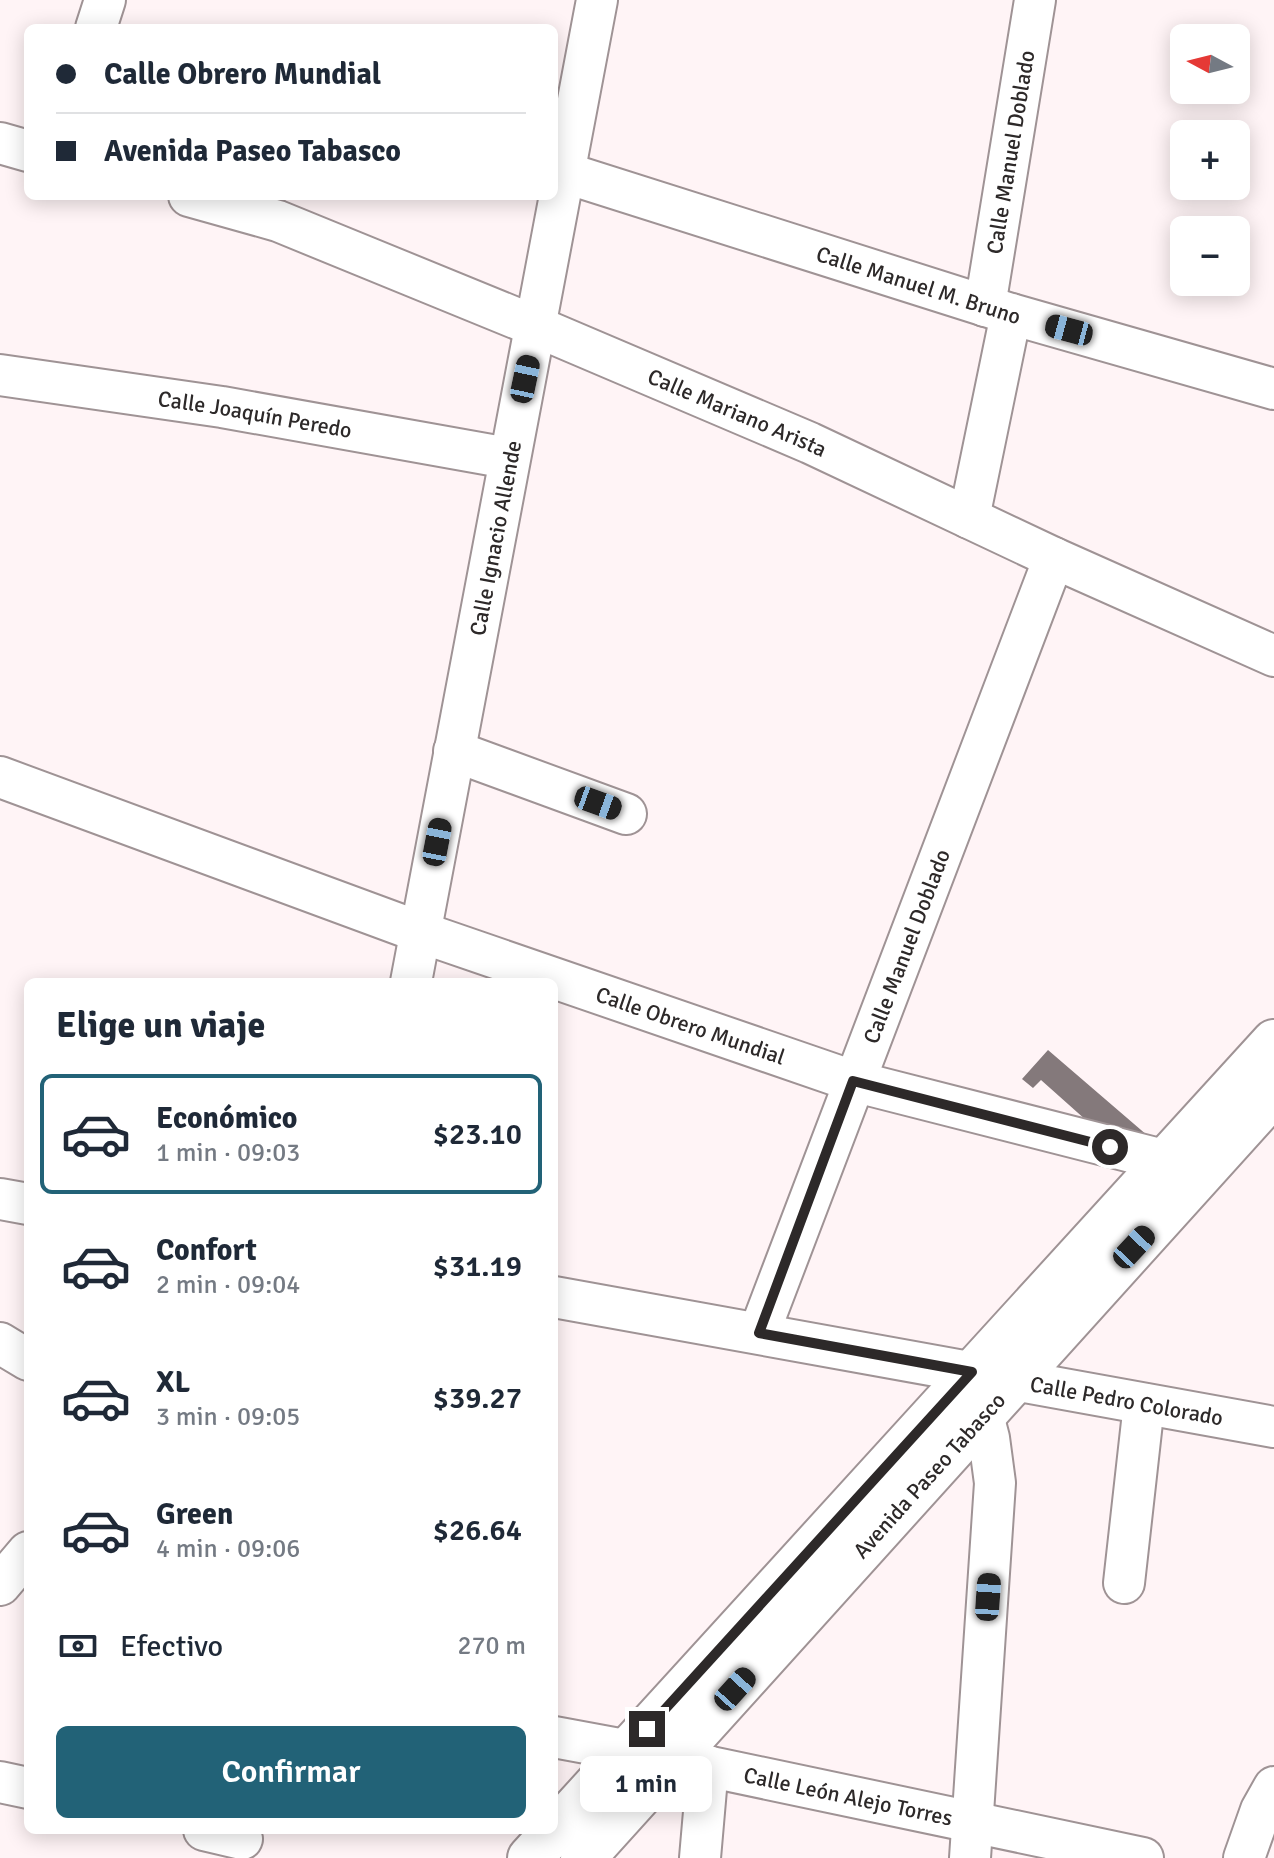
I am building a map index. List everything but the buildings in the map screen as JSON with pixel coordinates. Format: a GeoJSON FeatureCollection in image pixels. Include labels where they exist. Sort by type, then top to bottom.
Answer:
{"type":"FeatureCollection","features":[{"type":"Feature","properties":{"kind":"main road","name":"Avenida Paseo Tabasco"},"geometry":{"type":"LineString","coordinates":[[583,1858],[690,1762],[977,1392],[1167,1161],[1274,1042]]}},
{"type":"Feature","properties":{"kind":"main road","name":"Avenida Paseo Tabasco"},"geometry":{"type":"LineString","coordinates":[[558,1827],[627,1751],[977,1392],[1015,1379],[1274,1093]]}},
{"type":"Feature","properties":{"kind":"main road","name":"Avenida Paseo Tabasco"},"geometry":{"type":"LineString","coordinates":[[530,1858],[552,1834]]}},
{"type":"Feature","properties":{"kind":"street"},"geometry":{"type":"LineString","coordinates":[[97,24],[105,0]]}},
{"type":"Feature","properties":{"kind":"street","name":"Calle Ignacio Allende"},"geometry":{"type":"LineString","coordinates":[[412,978],[597,0]]}},
{"type":"Feature","properties":{"kind":"street","name":"Calle Manuel Doblado"},"geometry":{"type":"LineString","coordinates":[[969,518],[998,310],[1035,0]]}},
{"type":"Feature","properties":{"kind":"street"},"geometry":{"type":"LineString","coordinates":[[0,143],[24,150]]}},
{"type":"Feature","properties":{"kind":"street","name":"Calle Manuel M. Bruno"},"geometry":{"type":"LineString","coordinates":[[566,173],[998,310],[1274,389]]}},
{"type":"Feature","properties":{"kind":"street","name":"Calle Mariano Arista"},"geometry":{"type":"LineString","coordinates":[[203,200],[278,221],[810,443],[1054,558],[1274,656]]}},
{"type":"Feature","properties":{"kind":"street","name":"Calle Joaquín Peredo"},"geometry":{"type":"LineString","coordinates":[[0,375],[222,407],[508,458]]}},
{"type":"Feature","properties":{"kind":"street","name":"Calle Manuel Doblado"},"geometry":{"type":"LineString","coordinates":[[759,1333],[1054,558]]}},
{"type":"Feature","properties":{"kind":"street"},"geometry":{"type":"LineString","coordinates":[[454,751],[626,814]]}},
{"type":"Feature","properties":{"kind":"street","name":"Calle Obrero Mundial"},"geometry":{"type":"LineString","coordinates":[[0,777],[554,978]]}},
{"type":"Feature","properties":{"kind":"street","name":"Calle Obrero Mundial"},"geometry":{"type":"LineString","coordinates":[[558,979],[853,1081],[1167,1161]]}},
{"type":"Feature","properties":{"kind":"street"},"geometry":{"type":"LineString","coordinates":[[0,1199],[24,1203]]}},
{"type":"Feature","properties":{"kind":"street"},"geometry":{"type":"LineString","coordinates":[[558,1298],[759,1333],[977,1392],[994,1460],[995,1502],[972,1840]]}},
{"type":"Feature","properties":{"kind":"street"},"geometry":{"type":"LineString","coordinates":[[0,1343],[24,1358]]}},
{"type":"Feature","properties":{"kind":"street","name":"Calle Pedro Colorado"},"geometry":{"type":"LineString","coordinates":[[1015,1379],[1274,1427]]}},
{"type":"Feature","properties":{"kind":"street"},"geometry":{"type":"LineString","coordinates":[[1124,1583],[1144,1404]]}},
{"type":"Feature","properties":{"kind":"street"},"geometry":{"type":"LineString","coordinates":[[0,1585],[24,1557]]}},
{"type":"Feature","properties":{"kind":"street","name":"Calle León Alejo Torres"},"geometry":{"type":"LineString","coordinates":[[558,1738],[690,1762],[972,1840],[1143,1858]]}},
{"type":"Feature","properties":{"kind":"street"},"geometry":{"type":"LineString","coordinates":[[690,1762],[700,1858]]}},
{"type":"Feature","properties":{"kind":"street"},"geometry":{"type":"LineString","coordinates":[[0,1782],[24,1787]]}},
{"type":"Feature","properties":{"kind":"street"},"geometry":{"type":"LineString","coordinates":[[1244,1858],[1261,1810],[1274,1787]]}},
{"type":"Feature","properties":{"kind":"street"},"geometry":{"type":"LineString","coordinates":[[216,1834],[241,1842]]}},
{"type":"Feature","properties":{"kind":"route"},"geometry":{"type":"LineString","coordinates":[[647,1729],[972,1372],[759,1333],[853,1081],[1110,1147]]}}]}
